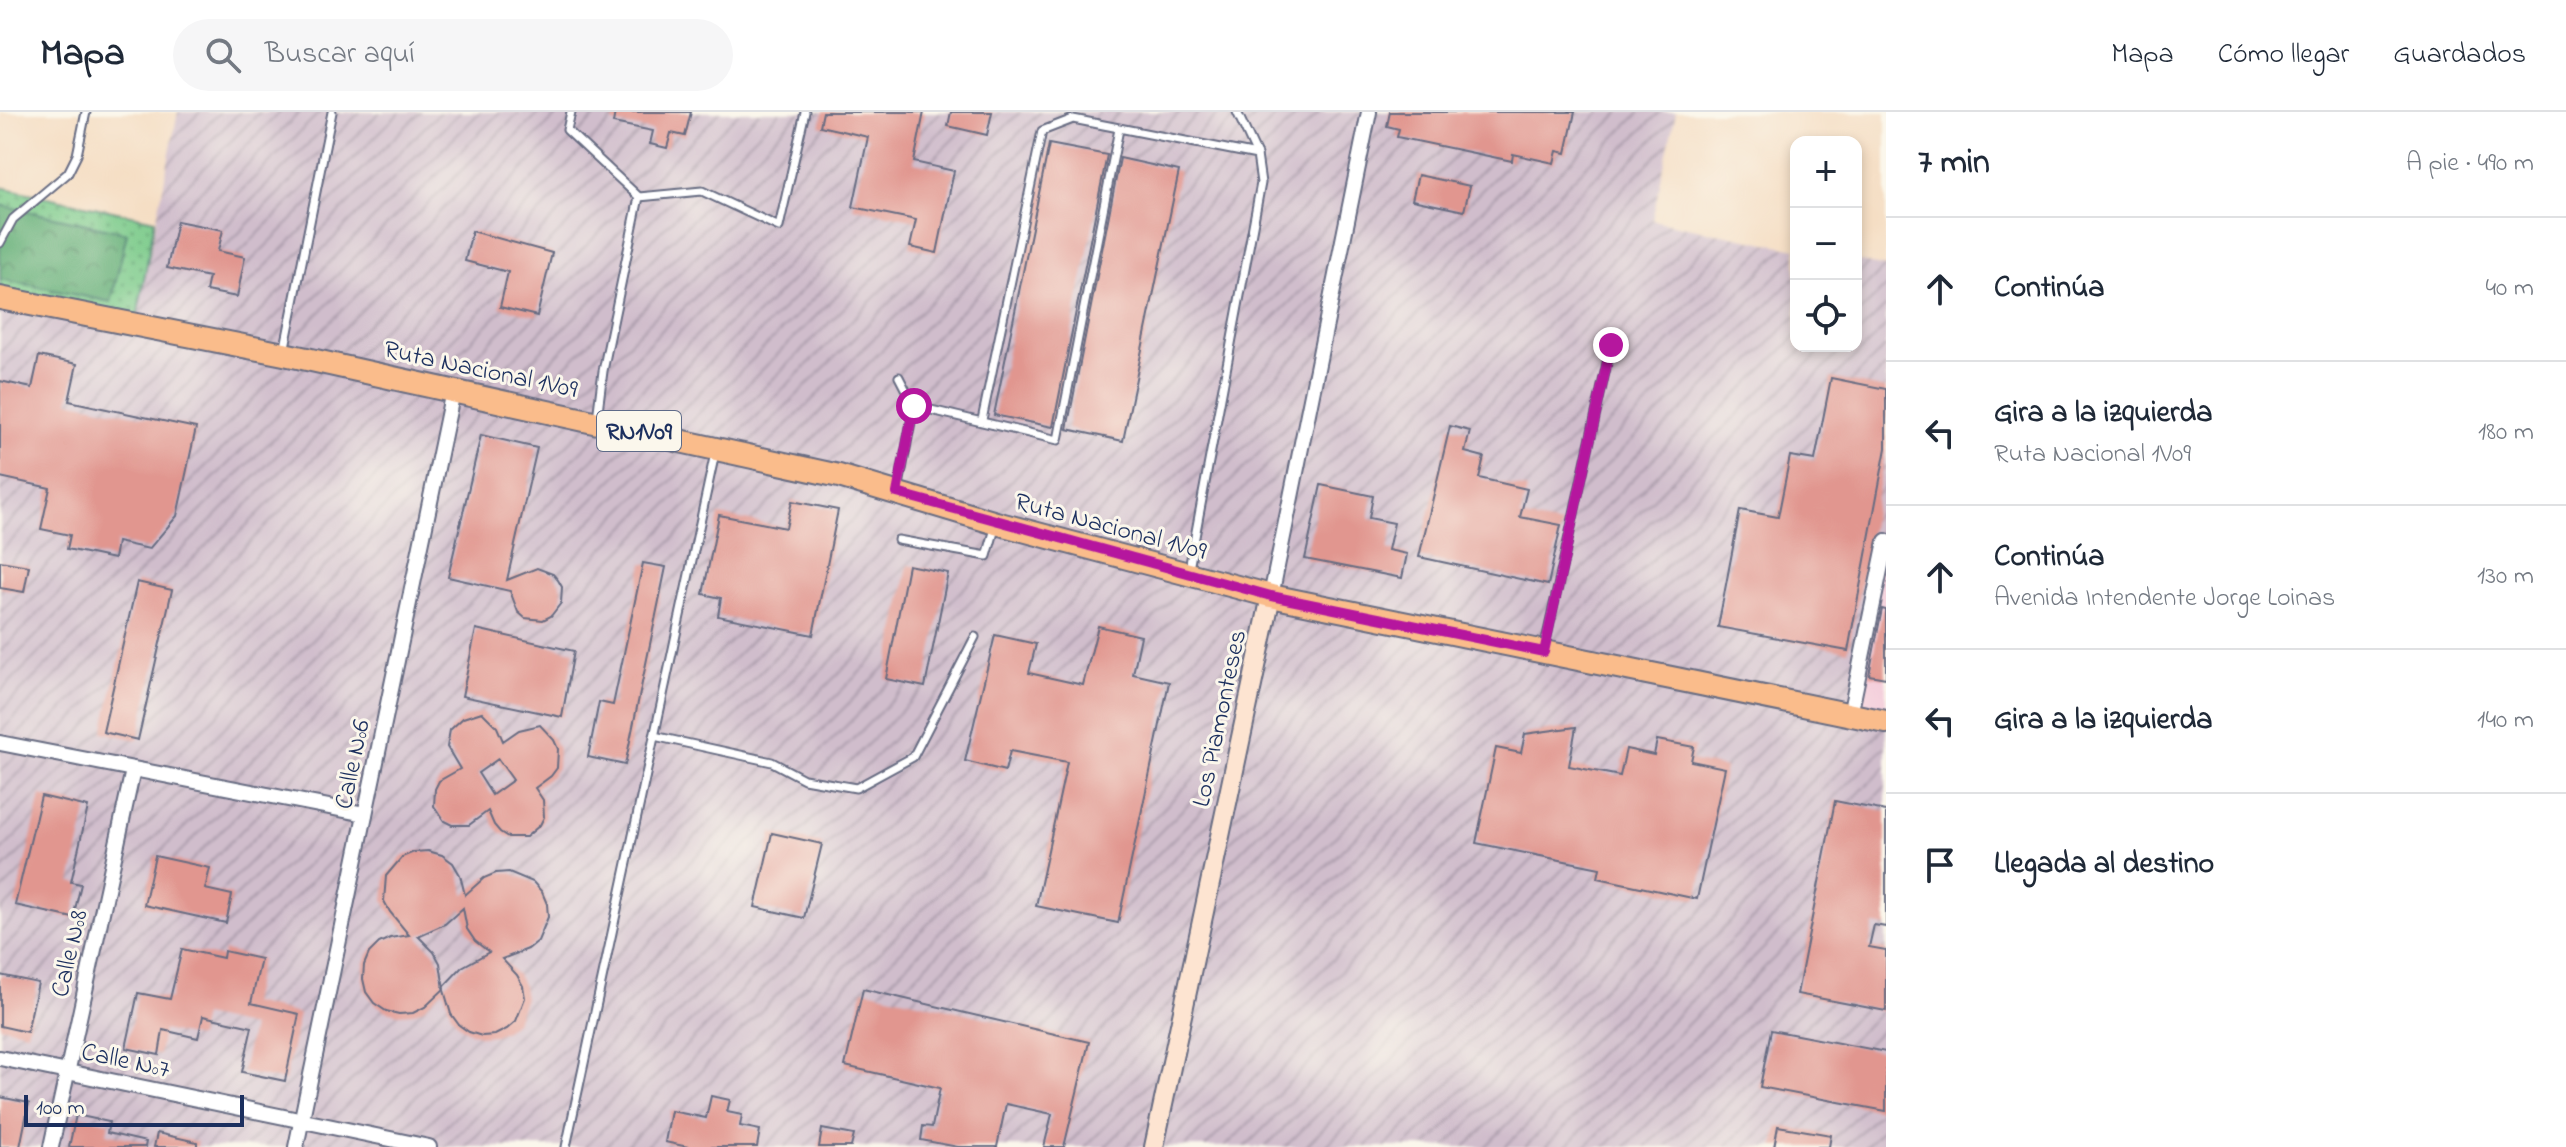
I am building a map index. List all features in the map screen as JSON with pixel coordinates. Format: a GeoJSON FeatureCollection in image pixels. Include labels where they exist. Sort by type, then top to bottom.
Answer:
{"type":"FeatureCollection","features":[{"type":"Feature","properties":{"kind":"main road","name":"Ruta Nacional 1V09"},"geometry":{"type":"LineString","coordinates":[[0,298],[284,354],[716,447],[839,476],[996,523],[1271,596]]}},
{"type":"Feature","properties":{"kind":"main road","name":"RN1V09"},"geometry":{"type":"LineString","coordinates":[[1271,596],[1886,722]]}},
{"type":"Feature","properties":{"kind":"main road","name":"Los Piamonteses"},"geometry":{"type":"LineString","coordinates":[[1154,1147],[1271,596]]}},
{"type":"Feature","properties":{"kind":"street","name":"Los Piamonteses"},"geometry":{"type":"LineString","coordinates":[[1271,596],[1369,112]]}},
{"type":"Feature","properties":{"kind":"street","name":"Calle Nº6"},"geometry":{"type":"LineString","coordinates":[[296,1147],[453,391]]}},
{"type":"Feature","properties":{"kind":"street"},"geometry":{"type":"LineString","coordinates":[[1850,715],[1886,541]]}},
{"type":"Feature","properties":{"kind":"street"},"geometry":{"type":"LineString","coordinates":[[0,743],[365,814]]}},
{"type":"Feature","properties":{"kind":"street","name":"Calle Nº8"},"geometry":{"type":"LineString","coordinates":[[51,1147],[133,770]]}},
{"type":"Feature","properties":{"kind":"street","name":"Calle Nº7"},"geometry":{"type":"LineString","coordinates":[[0,1058],[429,1147]]}},
{"type":"Feature","properties":{"kind":"lane"},"geometry":{"type":"LineString","coordinates":[[0,243],[13,219],[68,173],[77,155],[86,112]]}},
{"type":"Feature","properties":{"kind":"lane"},"geometry":{"type":"LineString","coordinates":[[284,354],[332,112]]}},
{"type":"Feature","properties":{"kind":"lane"},"geometry":{"type":"LineString","coordinates":[[571,112],[567,130],[639,197],[702,191],[779,227],[805,112]]}},
{"type":"Feature","properties":{"kind":"lane"},"geometry":{"type":"LineString","coordinates":[[1187,575],[1261,183],[1257,155],[1237,112]]}},
{"type":"Feature","properties":{"kind":"lane"},"geometry":{"type":"LineString","coordinates":[[982,420],[1042,131],[1073,119],[1257,155]]}},
{"type":"Feature","properties":{"kind":"lane"},"geometry":{"type":"LineString","coordinates":[[914,406],[1058,440],[1119,129]]}},
{"type":"Feature","properties":{"kind":"lane"},"geometry":{"type":"LineString","coordinates":[[596,422],[603,371],[639,197]]}},
{"type":"Feature","properties":{"kind":"lane"},"geometry":{"type":"LineString","coordinates":[[1544,652],[1611,345]]}},
{"type":"Feature","properties":{"kind":"lane"},"geometry":{"type":"LineString","coordinates":[[897,493],[914,406],[899,377]]}},
{"type":"Feature","properties":{"kind":"lane"},"geometry":{"type":"LineString","coordinates":[[566,1147],[716,447]]}},
{"type":"Feature","properties":{"kind":"lane"},"geometry":{"type":"LineString","coordinates":[[898,540],[987,556],[996,523]]}},
{"type":"Feature","properties":{"kind":"lane"},"geometry":{"type":"LineString","coordinates":[[654,736],[772,762],[804,779],[856,788],[913,757],[975,637]]}},
{"type":"Feature","properties":{"kind":"shaded area"},"geometry":{"type":"Polygon","coordinates":[[[178,112],[1676,112],[1652,220],[1790,248],[1790,352],[1862,352],[1862,262],[1886,267],[1886,541],[1850,715],[1886,722],[1886,1147],[0,1147],[0,305],[134,334],[178,112]]]}},
{"type":"Feature","properties":{"kind":"shaded area"},"geometry":{"type":"Polygon","coordinates":[[[1886,541],[1886,722],[1850,715],[1886,541]]]}},
{"type":"Feature","properties":{"kind":"green space"},"geometry":{"type":"Polygon","coordinates":[[[0,187],[155,220],[134,334],[0,299],[0,187]]]}},
{"type":"Feature","properties":{"kind":"green space"},"geometry":{"type":"Polygon","coordinates":[[[0,205],[127,233],[111,302],[0,279],[0,205]]]}},
{"type":"Feature","properties":{"kind":"building"},"geometry":{"type":"Polygon","coordinates":[[[615,112],[691,112],[685,136],[671,133],[667,148],[650,144],[653,131],[613,123],[615,112]]]}},
{"type":"Feature","properties":{"kind":"building"},"geometry":{"type":"Polygon","coordinates":[[[823,112],[924,112],[914,162],[954,171],[937,253],[910,247],[916,220],[853,207],[868,137],[820,126],[823,112]]]}},
{"type":"Feature","properties":{"kind":"building"},"geometry":{"type":"Polygon","coordinates":[[[951,112],[992,112],[987,135],[948,126],[951,112]]]}},
{"type":"Feature","properties":{"kind":"building"},"geometry":{"type":"Polygon","coordinates":[[[1390,112],[1575,112],[1566,153],[1557,151],[1554,163],[1513,154],[1512,161],[1397,137],[1399,129],[1387,126],[1390,112]]]}},
{"type":"Feature","properties":{"kind":"building"},"geometry":{"type":"Polygon","coordinates":[[[1049,144],[1107,155],[1053,427],[994,415],[1049,144]]]}},
{"type":"Feature","properties":{"kind":"building"},"geometry":{"type":"Polygon","coordinates":[[[1120,158],[1179,171],[1123,441],[1067,429],[1120,158]]]}},
{"type":"Feature","properties":{"kind":"building"},"geometry":{"type":"Polygon","coordinates":[[[1418,175],[1470,186],[1464,211],[1412,200],[1418,175]]]}},
{"type":"Feature","properties":{"kind":"building"},"geometry":{"type":"Polygon","coordinates":[[[177,221],[223,230],[218,251],[245,257],[237,297],[206,291],[209,277],[167,268],[177,221]]]}},
{"type":"Feature","properties":{"kind":"building"},"geometry":{"type":"Polygon","coordinates":[[[472,231],[552,253],[537,316],[500,307],[508,272],[465,261],[472,231]]]}},
{"type":"Feature","properties":{"kind":"building"},"geometry":{"type":"Polygon","coordinates":[[[39,356],[77,364],[69,401],[196,428],[177,516],[149,549],[117,542],[114,559],[67,549],[70,535],[41,529],[50,488],[0,477],[0,381],[32,388],[39,356]]]}},
{"type":"Feature","properties":{"kind":"building"},"geometry":{"type":"Polygon","coordinates":[[[1831,378],[1886,389],[1886,448],[1848,651],[1718,627],[1740,510],[1778,517],[1790,456],[1815,460],[1831,378]]]}},
{"type":"Feature","properties":{"kind":"building"},"geometry":{"type":"Polygon","coordinates":[[[1450,426],[1470,431],[1465,452],[1484,457],[1479,478],[1527,489],[1520,517],[1561,525],[1548,585],[1419,557],[1450,426]]]}},
{"type":"Feature","properties":{"kind":"building"},"geometry":{"type":"Polygon","coordinates":[[[481,435],[537,448],[507,580],[537,568],[553,574],[562,587],[561,603],[551,616],[543,620],[525,618],[518,612],[510,591],[448,577],[481,435]]]}},
{"type":"Feature","properties":{"kind":"building"},"geometry":{"type":"Polygon","coordinates":[[[1321,485],[1373,496],[1369,518],[1394,523],[1388,550],[1407,554],[1402,578],[1305,559],[1321,485]]]}},
{"type":"Feature","properties":{"kind":"building"},"geometry":{"type":"Polygon","coordinates":[[[792,501],[838,510],[813,635],[718,616],[721,598],[703,594],[719,515],[786,528],[792,501]]]}},
{"type":"Feature","properties":{"kind":"building"},"geometry":{"type":"Polygon","coordinates":[[[0,561],[29,566],[24,592],[0,588],[0,561]]]}},
{"type":"Feature","properties":{"kind":"building"},"geometry":{"type":"Polygon","coordinates":[[[643,563],[666,567],[625,765],[588,757],[599,702],[613,705],[643,563]]]}},
{"type":"Feature","properties":{"kind":"building"},"geometry":{"type":"Polygon","coordinates":[[[908,565],[948,573],[925,687],[886,679],[908,565]]]}},
{"type":"Feature","properties":{"kind":"building"},"geometry":{"type":"Polygon","coordinates":[[[137,582],[172,590],[138,740],[103,732],[137,582]]]}},
{"type":"Feature","properties":{"kind":"building"},"geometry":{"type":"Polygon","coordinates":[[[1882,609],[1886,610],[1886,678],[1869,675],[1882,609]]]}},
{"type":"Feature","properties":{"kind":"building"},"geometry":{"type":"Polygon","coordinates":[[[1098,626],[1141,636],[1133,674],[1169,682],[1118,923],[1036,906],[1067,762],[1010,751],[1005,771],[965,761],[995,635],[1036,644],[1029,673],[1083,685],[1098,626]]]}},
{"type":"Feature","properties":{"kind":"building"},"geometry":{"type":"Polygon","coordinates":[[[476,629],[574,651],[562,717],[462,696],[476,629]]]}},
{"type":"Feature","properties":{"kind":"building"},"geometry":{"type":"Polygon","coordinates":[[[482,712],[497,727],[503,741],[519,730],[540,725],[554,740],[558,749],[557,768],[535,788],[543,800],[544,817],[526,837],[508,837],[500,832],[488,811],[469,825],[452,825],[444,821],[434,806],[439,781],[460,769],[447,747],[450,730],[463,718],[482,712]],[[498,759],[478,773],[492,795],[513,780],[498,759]]]}},
{"type":"Feature","properties":{"kind":"building"},"geometry":{"type":"Polygon","coordinates":[[[1576,727],[1569,766],[1620,776],[1626,749],[1654,755],[1657,740],[1694,747],[1691,761],[1725,768],[1697,899],[1598,878],[1600,868],[1476,843],[1496,748],[1521,753],[1525,734],[1576,727]]]}},
{"type":"Feature","properties":{"kind":"building"},"geometry":{"type":"Polygon","coordinates":[[[41,796],[88,807],[71,882],[81,884],[73,918],[15,905],[41,796]]]}},
{"type":"Feature","properties":{"kind":"building"},"geometry":{"type":"Polygon","coordinates":[[[1835,801],[1886,811],[1886,927],[1874,925],[1869,947],[1886,950],[1886,1011],[1797,994],[1835,801]]]}},
{"type":"Feature","properties":{"kind":"building"},"geometry":{"type":"Polygon","coordinates":[[[772,833],[822,844],[804,918],[755,907],[772,833]]]}},
{"type":"Feature","properties":{"kind":"building"},"geometry":{"type":"Polygon","coordinates":[[[428,851],[442,855],[453,863],[465,895],[484,878],[509,872],[533,882],[547,904],[548,917],[538,941],[528,949],[502,959],[517,975],[525,998],[516,1021],[495,1035],[482,1036],[459,1025],[451,1014],[444,989],[425,1007],[413,1013],[399,1014],[386,1011],[374,1003],[366,992],[364,965],[369,953],[390,938],[409,935],[384,901],[386,876],[402,857],[428,851]],[[463,908],[445,924],[418,936],[440,963],[444,986],[462,967],[489,952],[475,941],[467,929],[463,908]]]}},
{"type":"Feature","properties":{"kind":"building"},"geometry":{"type":"Polygon","coordinates":[[[155,856],[210,868],[205,889],[232,895],[226,923],[144,905],[155,856]]]}},
{"type":"Feature","properties":{"kind":"building"},"geometry":{"type":"Polygon","coordinates":[[[182,949],[223,958],[224,951],[261,959],[251,1003],[299,1014],[285,1081],[242,1072],[252,1027],[203,1016],[198,1038],[163,1030],[159,1055],[126,1048],[138,993],[170,999],[182,949]]]}},
{"type":"Feature","properties":{"kind":"building"},"geometry":{"type":"Polygon","coordinates":[[[0,975],[38,983],[27,1032],[0,1026],[0,975]]]}},
{"type":"Feature","properties":{"kind":"building"},"geometry":{"type":"Polygon","coordinates":[[[863,989],[1089,1042],[1064,1147],[1044,1147],[1052,1114],[1006,1104],[997,1147],[958,1147],[921,1140],[923,1126],[932,1127],[940,1088],[845,1066],[863,989]]]}},
{"type":"Feature","properties":{"kind":"building"},"geometry":{"type":"Polygon","coordinates":[[[1771,1030],[1886,1052],[1886,1111],[1760,1087],[1771,1030]]]}},
{"type":"Feature","properties":{"kind":"building"},"geometry":{"type":"Polygon","coordinates":[[[711,1096],[730,1100],[727,1112],[742,1115],[740,1126],[760,1130],[757,1147],[688,1147],[665,1142],[671,1111],[706,1118],[711,1096]]]}},
{"type":"Feature","properties":{"kind":"building"},"geometry":{"type":"Polygon","coordinates":[[[0,1097],[29,1103],[20,1147],[0,1147],[0,1097]]]}},
{"type":"Feature","properties":{"kind":"building"},"geometry":{"type":"Polygon","coordinates":[[[76,1115],[109,1122],[107,1133],[146,1142],[145,1147],[69,1147],[76,1115]]]}},
{"type":"Feature","properties":{"kind":"building"},"geometry":{"type":"Polygon","coordinates":[[[1778,1126],[1831,1135],[1829,1147],[1774,1147],[1778,1126]]]}},
{"type":"Feature","properties":{"kind":"building"},"geometry":{"type":"Polygon","coordinates":[[[822,1129],[854,1135],[851,1147],[819,1147],[822,1129]]]}},
{"type":"Feature","properties":{"kind":"building"},"geometry":{"type":"Polygon","coordinates":[[[157,1133],[197,1142],[197,1147],[154,1147],[157,1133]]]}},
{"type":"Feature","properties":{"kind":"route"},"geometry":{"type":"LineString","coordinates":[[914,406],[897,493],[996,523],[1271,596],[1544,652],[1611,345]]}}]}
